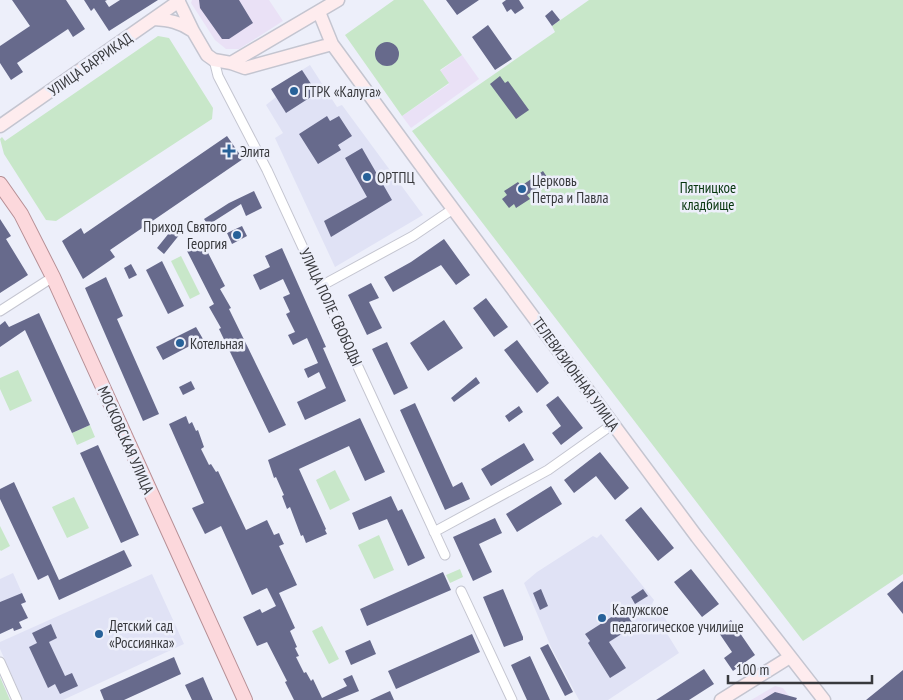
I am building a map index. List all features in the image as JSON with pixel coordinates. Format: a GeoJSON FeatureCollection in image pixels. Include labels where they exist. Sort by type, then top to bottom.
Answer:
{"type":"FeatureCollection","features":[{"type":"Feature","properties":{"kind":"main road"},"geometry":{"type":"LineString","coordinates":[[179,0],[193,31],[207,55],[222,62],[245,68],[332,44]]}},
{"type":"Feature","properties":{"kind":"main road","name":"УЛИЦА БАРРИКАД"},"geometry":{"type":"LineString","coordinates":[[0,126],[179,0]]}},
{"type":"Feature","properties":{"kind":"main road"},"geometry":{"type":"LineString","coordinates":[[222,62],[275,36],[338,0]]}},
{"type":"Feature","properties":{"kind":"main road","name":"ТЕЛЕВИЗИОННАЯ УЛИЦА"},"geometry":{"type":"LineString","coordinates":[[319,12],[332,44],[453,209],[613,424],[824,700]]}},
{"type":"Feature","properties":{"kind":"main road"},"geometry":{"type":"LineString","coordinates":[[154,19],[173,20],[184,24],[193,31]]}},
{"type":"Feature","properties":{"kind":"main road","name":"МОСКОВСКАЯ УЛИЦА"},"geometry":{"type":"LineString","coordinates":[[0,184],[21,214],[53,277],[245,700]]}},
{"type":"Feature","properties":{"kind":"main road"},"geometry":{"type":"LineString","coordinates":[[722,700],[790,657]]}},
{"type":"Feature","properties":{"kind":"street","name":"УЛИЦА ПОЛЕ СВОБОДЫ"},"geometry":{"type":"LineString","coordinates":[[222,62],[218,76],[267,170],[445,555]]}},
{"type":"Feature","properties":{"kind":"street"},"geometry":{"type":"LineString","coordinates":[[321,286],[413,236],[453,209]]}},
{"type":"Feature","properties":{"kind":"street"},"geometry":{"type":"LineString","coordinates":[[0,311],[53,277]]}},
{"type":"Feature","properties":{"kind":"street"},"geometry":{"type":"LineString","coordinates":[[434,532],[548,470],[613,424]]}},
{"type":"Feature","properties":{"kind":"street"},"geometry":{"type":"LineString","coordinates":[[461,591],[512,700]]}},
{"type":"Feature","properties":{"kind":"street"},"geometry":{"type":"LineString","coordinates":[[0,662],[17,700]]}},
{"type":"Feature","properties":{"kind":"shaded area"},"geometry":{"type":"Polygon","coordinates":[[[192,0],[269,0],[283,21],[239,49],[226,49],[215,40],[191,3],[192,0]]]}},
{"type":"Feature","properties":{"kind":"shaded area"},"geometry":{"type":"Polygon","coordinates":[[[462,55],[479,79],[411,128],[402,116],[449,84],[440,71],[462,55]]]}},
{"type":"Feature","properties":{"kind":"shaded area"},"geometry":{"type":"Polygon","coordinates":[[[310,65],[337,107],[342,105],[423,215],[335,267],[275,138],[283,133],[266,105],[276,97],[271,89],[310,65]]]}},
{"type":"Feature","properties":{"kind":"shaded area","name":"Калужское педагогическое училище"},"geometry":{"type":"Polygon","coordinates":[[[601,534],[654,600],[652,604],[657,612],[661,612],[668,623],[665,625],[669,630],[666,632],[679,653],[608,700],[579,700],[551,647],[524,583],[537,572],[593,536],[597,538],[601,534]]]}},
{"type":"Feature","properties":{"kind":"shaded area"},"geometry":{"type":"Polygon","coordinates":[[[13,573],[26,602],[0,613],[0,579],[13,573]]]}},
{"type":"Feature","properties":{"kind":"shaded area","name":"Детский сад «Россиянка»"},"geometry":{"type":"Polygon","coordinates":[[[152,574],[184,644],[63,700],[23,700],[0,649],[0,642],[152,574]]]}},
{"type":"Feature","properties":{"kind":"shaded area"},"geometry":{"type":"Polygon","coordinates":[[[775,686],[783,688],[792,700],[751,700],[775,686]]]}},
{"type":"Feature","properties":{"kind":"green space"},"geometry":{"type":"Polygon","coordinates":[[[394,0],[423,0],[462,55],[440,70],[449,83],[402,116],[345,35],[394,0]]]}},
{"type":"Feature","properties":{"kind":"green space","name":"Пятницкое кладбище"},"geometry":{"type":"Polygon","coordinates":[[[589,0],[903,0],[903,574],[803,641],[412,131],[555,32],[552,26],[589,0]]]}},
{"type":"Feature","properties":{"kind":"green space"},"geometry":{"type":"Polygon","coordinates":[[[158,36],[169,38],[213,108],[212,119],[56,221],[46,220],[4,154],[0,139],[2,137],[5,141],[158,36]]]}},
{"type":"Feature","properties":{"kind":"green space"},"geometry":{"type":"Polygon","coordinates":[[[181,256],[200,294],[190,299],[171,261],[181,256]]]}},
{"type":"Feature","properties":{"kind":"green space"},"geometry":{"type":"Polygon","coordinates":[[[18,370],[32,401],[10,411],[0,389],[0,378],[18,370]]]}},
{"type":"Feature","properties":{"kind":"green space"},"geometry":{"type":"Polygon","coordinates":[[[90,425],[95,437],[77,445],[72,433],[90,425]]]}},
{"type":"Feature","properties":{"kind":"green space"},"geometry":{"type":"Polygon","coordinates":[[[335,470],[350,500],[330,510],[316,480],[335,470]]]}},
{"type":"Feature","properties":{"kind":"green space"},"geometry":{"type":"Polygon","coordinates":[[[74,497],[89,528],[67,538],[52,507],[74,497]]]}},
{"type":"Feature","properties":{"kind":"green space"},"geometry":{"type":"Polygon","coordinates":[[[0,526],[10,546],[1,551],[0,550],[0,526]]]}},
{"type":"Feature","properties":{"kind":"green space"},"geometry":{"type":"Polygon","coordinates":[[[379,535],[394,570],[374,579],[358,545],[379,535]]]}},
{"type":"Feature","properties":{"kind":"green space"},"geometry":{"type":"Polygon","coordinates":[[[460,569],[463,577],[450,583],[446,575],[460,569]]]}},
{"type":"Feature","properties":{"kind":"green space"},"geometry":{"type":"Polygon","coordinates":[[[322,626],[339,659],[329,664],[312,631],[322,626]]]}},
{"type":"Feature","properties":{"kind":"green space"},"geometry":{"type":"Polygon","coordinates":[[[0,677],[10,700],[0,700],[0,677]]]}},
{"type":"Feature","properties":{"kind":"building"},"geometry":{"type":"Polygon","coordinates":[[[12,0],[66,0],[85,29],[73,37],[68,29],[17,63],[23,72],[11,80],[0,63],[0,46],[30,26],[12,0]]]}},
{"type":"Feature","properties":{"kind":"building"},"geometry":{"type":"Polygon","coordinates":[[[84,0],[107,0],[105,1],[109,7],[120,0],[158,0],[109,31],[94,8],[91,11],[84,0]]]}},
{"type":"Feature","properties":{"kind":"building"},"geometry":{"type":"Polygon","coordinates":[[[199,0],[239,0],[253,23],[229,39],[222,39],[200,8],[199,0]]]}},
{"type":"Feature","properties":{"kind":"building"},"geometry":{"type":"Polygon","coordinates":[[[446,0],[479,0],[457,15],[446,0]]]}},
{"type":"Feature","properties":{"kind":"building"},"geometry":{"type":"Polygon","coordinates":[[[506,0],[519,0],[524,8],[515,14],[511,9],[507,12],[502,3],[506,0]]]}},
{"type":"Feature","properties":{"kind":"building"},"geometry":{"type":"Polygon","coordinates":[[[552,10],[560,20],[552,26],[545,16],[552,10]]]}},
{"type":"Feature","properties":{"kind":"building"},"geometry":{"type":"Polygon","coordinates":[[[488,25],[512,59],[495,70],[472,37],[488,25]]]}},
{"type":"Feature","properties":{"kind":"building"},"geometry":{"type":"Polygon","coordinates":[[[387,42],[396,45],[399,54],[396,63],[387,66],[378,63],[375,54],[378,45],[387,42]]]}},
{"type":"Feature","properties":{"kind":"building","name":"ГТРК «Калуга»"},"geometry":{"type":"Polygon","coordinates":[[[302,70],[317,93],[286,113],[271,89],[302,70]]]}},
{"type":"Feature","properties":{"kind":"building"},"geometry":{"type":"Polygon","coordinates":[[[500,76],[505,83],[508,81],[529,110],[516,119],[490,84],[500,76]]]}},
{"type":"Feature","properties":{"kind":"building"},"geometry":{"type":"Polygon","coordinates":[[[327,116],[330,121],[339,116],[352,136],[338,145],[341,150],[318,164],[299,134],[327,116]]]}},
{"type":"Feature","properties":{"kind":"building"},"geometry":{"type":"Polygon","coordinates":[[[227,136],[243,159],[110,250],[115,257],[83,279],[62,241],[81,228],[84,234],[227,136]]]}},
{"type":"Feature","properties":{"kind":"building","name":"ОРТПЦ"},"geometry":{"type":"Polygon","coordinates":[[[362,148],[392,200],[331,237],[324,221],[367,197],[345,158],[362,148]]]}},
{"type":"Feature","properties":{"kind":"building","name":"Церковь Петра и Павла"},"geometry":{"type":"Polygon","coordinates":[[[543,171],[549,180],[527,195],[530,199],[516,208],[514,204],[509,208],[502,199],[507,195],[504,191],[518,182],[521,186],[543,171]]]}},
{"type":"Feature","properties":{"kind":"building"},"geometry":{"type":"Polygon","coordinates":[[[254,191],[262,208],[246,216],[241,204],[208,225],[204,219],[229,203],[254,191]]]}},
{"type":"Feature","properties":{"kind":"building"},"geometry":{"type":"Polygon","coordinates":[[[0,219],[11,236],[6,239],[28,275],[0,293],[0,219]]]}},
{"type":"Feature","properties":{"kind":"building","name":"Приход Святого Георгия"},"geometry":{"type":"Polygon","coordinates":[[[242,226],[247,236],[232,244],[227,233],[242,226]]]}},
{"type":"Feature","properties":{"kind":"building"},"geometry":{"type":"Polygon","coordinates":[[[173,228],[180,234],[164,254],[157,248],[173,228]]]}},
{"type":"Feature","properties":{"kind":"building"},"geometry":{"type":"Polygon","coordinates":[[[444,239],[470,275],[456,285],[441,265],[393,292],[384,277],[411,262],[444,239]]]}},
{"type":"Feature","properties":{"kind":"building"},"geometry":{"type":"Polygon","coordinates":[[[202,241],[225,286],[220,289],[231,308],[229,309],[286,425],[269,433],[219,329],[221,328],[209,307],[214,304],[186,249],[202,241]]]}},
{"type":"Feature","properties":{"kind":"building"},"geometry":{"type":"Polygon","coordinates":[[[282,248],[326,347],[323,348],[346,401],[305,420],[297,402],[326,388],[319,372],[308,378],[304,369],[318,363],[307,338],[293,345],[288,335],[295,332],[286,314],[290,312],[283,297],[290,294],[283,279],[260,290],[253,275],[270,267],[265,256],[282,248]]]}},
{"type":"Feature","properties":{"kind":"building"},"geometry":{"type":"Polygon","coordinates":[[[162,261],[184,306],[168,314],[146,270],[162,261]]]}},
{"type":"Feature","properties":{"kind":"building"},"geometry":{"type":"Polygon","coordinates":[[[131,264],[137,275],[129,279],[124,268],[131,264]]]}},
{"type":"Feature","properties":{"kind":"building"},"geometry":{"type":"Polygon","coordinates":[[[106,277],[123,316],[117,319],[159,414],[143,421],[85,288],[106,277]]]}},
{"type":"Feature","properties":{"kind":"building"},"geometry":{"type":"Polygon","coordinates":[[[371,283],[379,298],[369,302],[382,328],[367,335],[348,295],[371,283]]]}},
{"type":"Feature","properties":{"kind":"building"},"geometry":{"type":"Polygon","coordinates":[[[486,298],[508,327],[494,337],[473,308],[486,298]]]}},
{"type":"Feature","properties":{"kind":"building"},"geometry":{"type":"Polygon","coordinates":[[[39,313],[90,425],[72,433],[25,330],[0,347],[0,325],[5,321],[9,327],[39,313]]]}},
{"type":"Feature","properties":{"kind":"building"},"geometry":{"type":"Polygon","coordinates":[[[444,320],[463,348],[428,371],[410,343],[444,320]]]}},
{"type":"Feature","properties":{"kind":"building","name":"Котельная"},"geometry":{"type":"Polygon","coordinates":[[[196,327],[203,339],[163,360],[156,347],[196,327]]]}},
{"type":"Feature","properties":{"kind":"building"},"geometry":{"type":"Polygon","coordinates":[[[517,340],[549,383],[537,393],[504,350],[517,340]]]}},
{"type":"Feature","properties":{"kind":"building"},"geometry":{"type":"Polygon","coordinates":[[[387,342],[408,388],[394,395],[372,349],[387,342]]]}},
{"type":"Feature","properties":{"kind":"building"},"geometry":{"type":"Polygon","coordinates":[[[476,377],[480,383],[454,402],[451,398],[476,377]]]}},
{"type":"Feature","properties":{"kind":"building"},"geometry":{"type":"Polygon","coordinates":[[[191,381],[195,389],[183,395],[179,387],[191,381]]]}},
{"type":"Feature","properties":{"kind":"building"},"geometry":{"type":"Polygon","coordinates":[[[558,396],[583,428],[561,445],[552,433],[561,426],[546,405],[558,396]]]}},
{"type":"Feature","properties":{"kind":"building"},"geometry":{"type":"Polygon","coordinates":[[[415,403],[453,487],[462,482],[470,499],[445,510],[400,410],[415,403]]]}},
{"type":"Feature","properties":{"kind":"building"},"geometry":{"type":"Polygon","coordinates":[[[519,406],[523,412],[509,422],[505,416],[519,406]]]}},
{"type":"Feature","properties":{"kind":"building"},"geometry":{"type":"Polygon","coordinates":[[[186,416],[189,424],[192,422],[196,431],[198,430],[204,447],[201,449],[209,465],[211,464],[216,472],[218,471],[246,530],[267,520],[274,535],[279,533],[284,544],[279,546],[297,585],[279,593],[295,628],[290,631],[297,647],[295,648],[299,656],[296,657],[304,673],[306,672],[311,681],[313,679],[322,698],[347,686],[343,679],[352,675],[359,691],[337,700],[294,700],[285,682],[287,681],[267,642],[257,646],[243,617],[260,609],[262,613],[276,606],[267,588],[252,595],[221,526],[205,534],[192,508],[204,503],[169,424],[186,416]]]}},
{"type":"Feature","properties":{"kind":"building"},"geometry":{"type":"Polygon","coordinates":[[[360,418],[385,472],[365,481],[349,446],[299,469],[327,534],[306,543],[303,535],[301,536],[290,507],[287,509],[282,496],[284,495],[276,477],[274,478],[268,460],[360,418]]]}},
{"type":"Feature","properties":{"kind":"building"},"geometry":{"type":"Polygon","coordinates":[[[524,443],[534,460],[491,486],[481,469],[524,443]]]}},
{"type":"Feature","properties":{"kind":"building"},"geometry":{"type":"Polygon","coordinates":[[[98,445],[139,535],[121,543],[80,453],[98,445]]]}},
{"type":"Feature","properties":{"kind":"building"},"geometry":{"type":"Polygon","coordinates":[[[600,452],[629,488],[615,500],[596,476],[574,493],[564,480],[600,452]]]}},
{"type":"Feature","properties":{"kind":"building"},"geometry":{"type":"Polygon","coordinates":[[[14,482],[59,580],[124,550],[132,566],[59,600],[48,575],[38,580],[0,499],[0,489],[14,482]]]}},
{"type":"Feature","properties":{"kind":"building"},"geometry":{"type":"Polygon","coordinates":[[[551,486],[562,504],[517,532],[506,514],[551,486]]]}},
{"type":"Feature","properties":{"kind":"building"},"geometry":{"type":"Polygon","coordinates":[[[391,496],[398,511],[402,509],[425,558],[408,566],[387,519],[359,530],[352,513],[391,496]]]}},
{"type":"Feature","properties":{"kind":"building"},"geometry":{"type":"Polygon","coordinates":[[[641,507],[674,548],[658,561],[625,520],[641,507]]]}},
{"type":"Feature","properties":{"kind":"building"},"geometry":{"type":"Polygon","coordinates":[[[495,518],[502,533],[479,544],[492,572],[473,581],[453,537],[495,518]]]}},
{"type":"Feature","properties":{"kind":"building"},"geometry":{"type":"Polygon","coordinates":[[[691,569],[719,604],[702,617],[674,582],[691,569]]]}},
{"type":"Feature","properties":{"kind":"building"},"geometry":{"type":"Polygon","coordinates":[[[443,572],[451,590],[367,626],[360,609],[443,572]]]}},
{"type":"Feature","properties":{"kind":"building"},"geometry":{"type":"Polygon","coordinates":[[[903,581],[903,614],[887,594],[903,581]]]}},
{"type":"Feature","properties":{"kind":"building"},"geometry":{"type":"Polygon","coordinates":[[[503,589],[523,637],[523,640],[504,647],[483,597],[503,589]]]}},
{"type":"Feature","properties":{"kind":"building"},"geometry":{"type":"Polygon","coordinates":[[[541,589],[548,606],[540,610],[533,593],[541,589]]]}},
{"type":"Feature","properties":{"kind":"building"},"geometry":{"type":"Polygon","coordinates":[[[643,589],[648,596],[635,604],[631,597],[643,589]]]}},
{"type":"Feature","properties":{"kind":"building"},"geometry":{"type":"Polygon","coordinates":[[[22,593],[26,602],[21,604],[28,618],[19,622],[22,628],[14,631],[13,628],[0,634],[0,602],[22,593]]]}},
{"type":"Feature","properties":{"kind":"building"},"geometry":{"type":"Polygon","coordinates":[[[624,609],[634,626],[609,642],[626,668],[610,678],[588,643],[590,641],[585,634],[624,609]]]}},
{"type":"Feature","properties":{"kind":"building"},"geometry":{"type":"Polygon","coordinates":[[[731,620],[755,655],[733,671],[724,658],[732,652],[717,630],[731,620]]]}},
{"type":"Feature","properties":{"kind":"building"},"geometry":{"type":"Polygon","coordinates":[[[51,624],[57,638],[49,642],[65,676],[72,673],[78,686],[60,694],[55,684],[48,688],[29,647],[37,643],[32,633],[51,624]]]}},
{"type":"Feature","properties":{"kind":"building"},"geometry":{"type":"Polygon","coordinates":[[[472,634],[480,652],[396,689],[388,671],[472,634]]]}},
{"type":"Feature","properties":{"kind":"building"},"geometry":{"type":"Polygon","coordinates":[[[370,640],[376,654],[351,665],[345,651],[370,640]]]}},
{"type":"Feature","properties":{"kind":"building"},"geometry":{"type":"Polygon","coordinates":[[[548,644],[573,692],[565,696],[540,648],[548,644]]]}},
{"type":"Feature","properties":{"kind":"building"},"geometry":{"type":"Polygon","coordinates":[[[530,656],[550,700],[527,700],[511,665],[530,656]]]}},
{"type":"Feature","properties":{"kind":"building"},"geometry":{"type":"Polygon","coordinates":[[[174,657],[181,674],[124,700],[104,700],[100,690],[174,657]]]}},
{"type":"Feature","properties":{"kind":"building"},"geometry":{"type":"Polygon","coordinates":[[[704,669],[714,684],[689,700],[656,700],[704,669]]]}},
{"type":"Feature","properties":{"kind":"building"},"geometry":{"type":"Polygon","coordinates":[[[903,670],[903,700],[866,700],[903,670]]]}},
{"type":"Feature","properties":{"kind":"building"},"geometry":{"type":"Polygon","coordinates":[[[203,677],[213,700],[192,700],[185,685],[203,677]]]}},
{"type":"Feature","properties":{"kind":"building"},"geometry":{"type":"Polygon","coordinates":[[[390,691],[394,700],[370,700],[390,691]]]}},
{"type":"Feature","properties":{"kind":"building"},"geometry":{"type":"Polygon","coordinates":[[[775,692],[797,698],[796,700],[762,700],[775,692]]]}},
{"type":"Feature","properties":{"kind":"place","name":"ГТРК «Калуга»"},"geometry":{"type":"Point","coordinates":[294,91]}},
{"type":"Feature","properties":{"kind":"place","name":"Элита"},"geometry":{"type":"Point","coordinates":[229,151]}},
{"type":"Feature","properties":{"kind":"place","name":"ОРТПЦ"},"geometry":{"type":"Point","coordinates":[367,177]}},
{"type":"Feature","properties":{"kind":"place","name":"Церковь Петра и Павла"},"geometry":{"type":"Point","coordinates":[522,189]}},
{"type":"Feature","properties":{"kind":"place","name":"Приход Святого Георгия"},"geometry":{"type":"Point","coordinates":[237,235]}},
{"type":"Feature","properties":{"kind":"place","name":"Котельная"},"geometry":{"type":"Point","coordinates":[180,343]}},
{"type":"Feature","properties":{"kind":"place","name":"Калужское педагогическое училище"},"geometry":{"type":"Point","coordinates":[602,618]}},
{"type":"Feature","properties":{"kind":"place","name":"Детский сад «Россиянка»"},"geometry":{"type":"Point","coordinates":[99,634]}}]}
